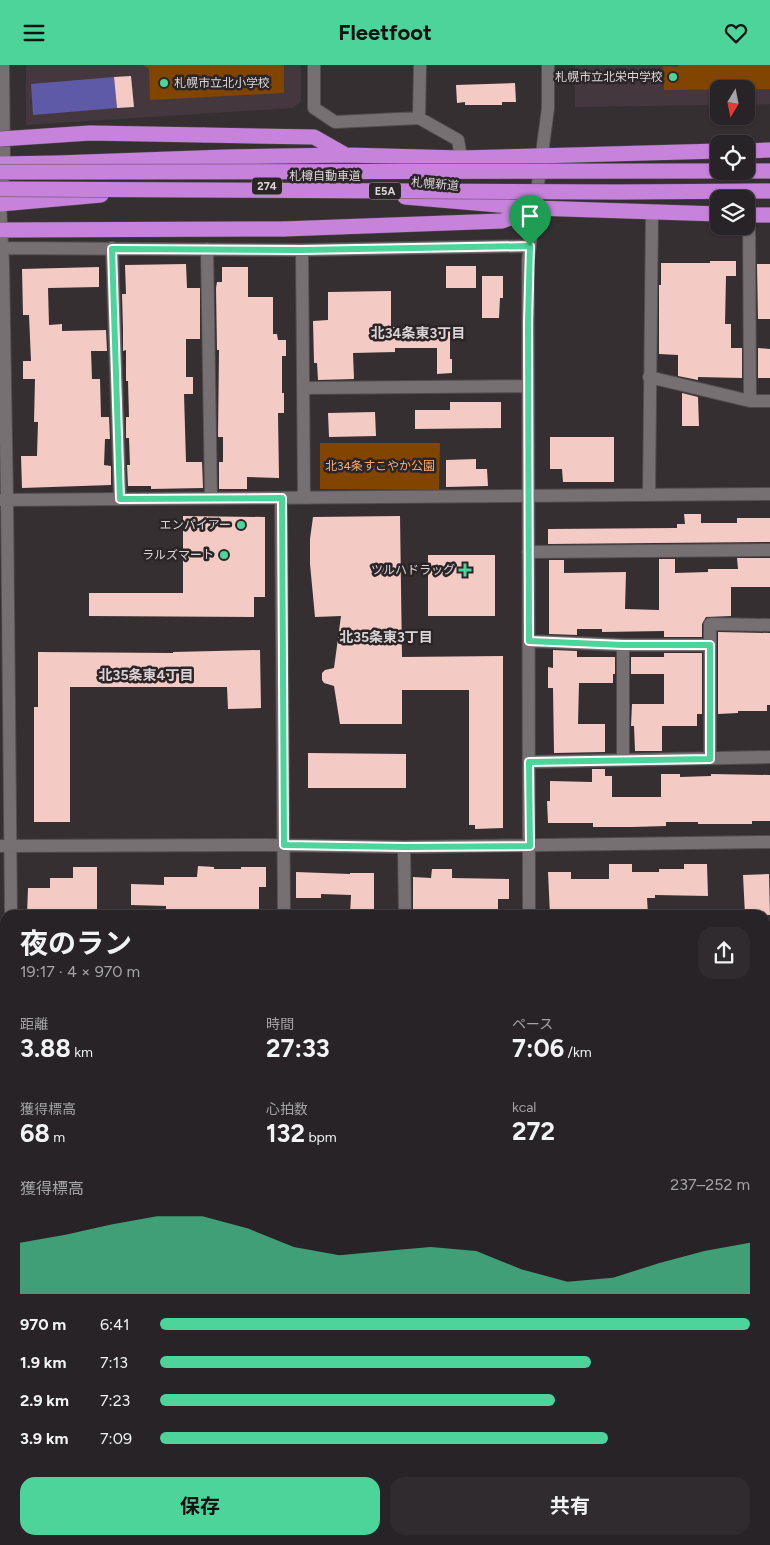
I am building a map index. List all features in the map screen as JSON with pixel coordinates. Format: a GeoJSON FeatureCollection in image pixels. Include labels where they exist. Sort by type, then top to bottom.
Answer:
{"type":"FeatureCollection","features":[{"type":"Feature","properties":{"kind":"highway"},"geometry":{"type":"LineString","coordinates":[[0,139],[90,133],[314,137],[346,155]]}},
{"type":"Feature","properties":{"kind":"highway"},"geometry":{"type":"LineString","coordinates":[[755,151],[770,150]]}},
{"type":"Feature","properties":{"kind":"highway","name":"札幌新道"},"geometry":{"type":"LineString","coordinates":[[1,166],[346,155],[461,158],[710,151]]}},
{"type":"Feature","properties":{"kind":"highway","name":"札樽自動車道"},"geometry":{"type":"LineString","coordinates":[[1,166],[710,171]]}},
{"type":"Feature","properties":{"kind":"highway"},"geometry":{"type":"LineString","coordinates":[[755,171],[770,171]]}},
{"type":"Feature","properties":{"kind":"highway","name":"札幌新道"},"geometry":{"type":"LineString","coordinates":[[0,204],[234,183],[534,208],[710,214]]}},
{"type":"Feature","properties":{"kind":"highway","name":"札樽自動車道"},"geometry":{"type":"LineString","coordinates":[[0,189],[770,191]]}},
{"type":"Feature","properties":{"kind":"highway"},"geometry":{"type":"LineString","coordinates":[[0,230],[283,229],[502,221],[534,208]]}},
{"type":"Feature","properties":{"kind":"highway"},"geometry":{"type":"LineString","coordinates":[[755,215],[770,215]]}},
{"type":"Feature","properties":{"kind":"street"},"geometry":{"type":"LineString","coordinates":[[3,65],[1,83],[0,204],[4,500],[5,846],[11,910]]}},
{"type":"Feature","properties":{"kind":"street"},"geometry":{"type":"LineString","coordinates":[[314,65],[314,108],[335,122],[420,118],[458,140],[461,158]]}},
{"type":"Feature","properties":{"kind":"street"},"geometry":{"type":"LineString","coordinates":[[420,65],[420,118]]}},
{"type":"Feature","properties":{"kind":"street"},"geometry":{"type":"LineString","coordinates":[[529,910],[528,260],[548,108],[548,65]]}},
{"type":"Feature","properties":{"kind":"street"},"geometry":{"type":"LineString","coordinates":[[649,495],[652,212]]}},
{"type":"Feature","properties":{"kind":"street"},"geometry":{"type":"LineString","coordinates":[[748,235],[750,401]]}},
{"type":"Feature","properties":{"kind":"street"},"geometry":{"type":"LineString","coordinates":[[1,248],[302,250],[530,246]]}},
{"type":"Feature","properties":{"kind":"street"},"geometry":{"type":"LineString","coordinates":[[112,249],[120,499]]}},
{"type":"Feature","properties":{"kind":"street"},"geometry":{"type":"LineString","coordinates":[[206,249],[211,498]]}},
{"type":"Feature","properties":{"kind":"street"},"geometry":{"type":"LineString","coordinates":[[302,250],[304,498]]}},
{"type":"Feature","properties":{"kind":"street"},"geometry":{"type":"LineString","coordinates":[[650,377],[750,401],[770,401]]}},
{"type":"Feature","properties":{"kind":"street"},"geometry":{"type":"LineString","coordinates":[[303,388],[528,387]]}},
{"type":"Feature","properties":{"kind":"street"},"geometry":{"type":"LineString","coordinates":[[4,500],[770,495]]}},
{"type":"Feature","properties":{"kind":"street"},"geometry":{"type":"LineString","coordinates":[[282,498],[284,910]]}},
{"type":"Feature","properties":{"kind":"street"},"geometry":{"type":"LineString","coordinates":[[528,552],[770,550]]}},
{"type":"Feature","properties":{"kind":"street"},"geometry":{"type":"LineString","coordinates":[[710,759],[710,624],[770,625]]}},
{"type":"Feature","properties":{"kind":"street"},"geometry":{"type":"LineString","coordinates":[[529,641],[623,645],[710,645]]}},
{"type":"Feature","properties":{"kind":"street"},"geometry":{"type":"LineString","coordinates":[[623,645],[623,760]]}},
{"type":"Feature","properties":{"kind":"street"},"geometry":{"type":"LineString","coordinates":[[529,762],[770,757]]}},
{"type":"Feature","properties":{"kind":"street"},"geometry":{"type":"LineString","coordinates":[[5,846],[284,845],[404,847],[770,842]]}},
{"type":"Feature","properties":{"kind":"street"},"geometry":{"type":"LineString","coordinates":[[404,847],[405,910]]}},
{"type":"Feature","properties":{"kind":"shaded area","name":"札幌市立北小学校"},"geometry":{"type":"Polygon","coordinates":[[[26,65],[301,65],[301,101],[293,108],[26,125],[26,65]]]}},
{"type":"Feature","properties":{"kind":"shaded area","name":"札幌市立北栄中学校"},"geometry":{"type":"Polygon","coordinates":[[[575,65],[770,65],[770,104],[755,105],[755,80],[710,80],[710,105],[575,107],[575,65]]]}},
{"type":"Feature","properties":{"kind":"shaded area"},"geometry":{"type":"Polygon","coordinates":[[[114,77],[117,108],[33,115],[31,84],[114,77]]]}},
{"type":"Feature","properties":{"kind":"green space"},"geometry":{"type":"Polygon","coordinates":[[[143,65],[284,65],[284,93],[150,100],[149,69],[143,65]]]}},
{"type":"Feature","properties":{"kind":"green space"},"geometry":{"type":"Polygon","coordinates":[[[678,65],[770,65],[770,89],[755,89],[755,80],[710,80],[710,90],[664,90],[663,66],[678,67],[678,65]]]}},
{"type":"Feature","properties":{"kind":"green space","name":"北34条すこやか公園"},"geometry":{"type":"Polygon","coordinates":[[[320,443],[440,443],[439,490],[320,489],[320,443]]]}},
{"type":"Feature","properties":{"kind":"building"},"geometry":{"type":"Polygon","coordinates":[[[131,76],[134,107],[117,108],[114,77],[131,76]]]}},
{"type":"Feature","properties":{"kind":"building"},"geometry":{"type":"Polygon","coordinates":[[[515,83],[516,102],[502,102],[502,105],[465,105],[465,102],[457,103],[456,85],[515,83]]]}},
{"type":"Feature","properties":{"kind":"building"},"geometry":{"type":"Polygon","coordinates":[[[710,261],[736,261],[736,276],[726,276],[725,324],[731,324],[731,348],[742,348],[742,378],[698,377],[698,380],[678,376],[678,355],[659,354],[659,285],[661,285],[661,263],[710,263],[710,261]]]}},
{"type":"Feature","properties":{"kind":"building"},"geometry":{"type":"Polygon","coordinates":[[[186,264],[187,288],[200,288],[200,339],[186,339],[186,377],[193,377],[193,394],[184,394],[186,462],[202,462],[203,488],[151,489],[151,486],[128,486],[127,465],[130,465],[129,438],[126,438],[126,417],[129,417],[128,381],[126,381],[126,350],[123,351],[122,294],[126,294],[125,265],[186,264]]]}},
{"type":"Feature","properties":{"kind":"building"},"geometry":{"type":"Polygon","coordinates":[[[757,264],[770,264],[770,319],[758,319],[757,264]]]}},
{"type":"Feature","properties":{"kind":"building"},"geometry":{"type":"Polygon","coordinates":[[[446,266],[476,266],[476,288],[446,288],[446,266]]]}},
{"type":"Feature","properties":{"kind":"building"},"geometry":{"type":"Polygon","coordinates":[[[99,267],[99,287],[48,288],[49,325],[62,324],[62,331],[106,330],[107,351],[91,351],[92,379],[100,379],[101,417],[109,417],[110,439],[105,439],[104,465],[111,466],[111,485],[22,488],[21,456],[37,456],[38,422],[34,422],[35,379],[23,379],[23,361],[31,361],[29,315],[23,315],[22,269],[99,267]]]}},
{"type":"Feature","properties":{"kind":"building"},"geometry":{"type":"Polygon","coordinates":[[[222,267],[248,267],[248,297],[273,297],[273,334],[277,334],[278,340],[286,340],[286,356],[282,356],[284,413],[278,413],[279,478],[247,477],[247,489],[219,489],[219,462],[223,462],[223,437],[218,437],[219,350],[217,350],[216,288],[217,282],[222,282],[222,267]]]}},
{"type":"Feature","properties":{"kind":"building"},"geometry":{"type":"Polygon","coordinates":[[[482,276],[503,276],[503,298],[500,298],[499,318],[482,318],[482,276]]]}},
{"type":"Feature","properties":{"kind":"building"},"geometry":{"type":"Polygon","coordinates":[[[391,291],[391,327],[450,327],[452,373],[437,374],[437,348],[395,348],[395,352],[353,353],[354,379],[318,380],[317,363],[314,363],[313,321],[328,320],[328,292],[391,291]]]}},
{"type":"Feature","properties":{"kind":"building"},"geometry":{"type":"Polygon","coordinates":[[[758,348],[770,349],[770,378],[758,378],[758,348]]]}},
{"type":"Feature","properties":{"kind":"building"},"geometry":{"type":"Polygon","coordinates":[[[682,393],[698,397],[699,426],[682,426],[682,393]]]}},
{"type":"Feature","properties":{"kind":"building"},"geometry":{"type":"Polygon","coordinates":[[[450,402],[501,402],[501,428],[415,429],[415,410],[450,410],[450,402]]]}},
{"type":"Feature","properties":{"kind":"building"},"geometry":{"type":"Polygon","coordinates":[[[375,412],[376,436],[329,437],[328,413],[375,412]]]}},
{"type":"Feature","properties":{"kind":"building"},"geometry":{"type":"Polygon","coordinates":[[[550,437],[614,437],[614,482],[563,482],[562,469],[550,469],[550,437]]]}},
{"type":"Feature","properties":{"kind":"building"},"geometry":{"type":"Polygon","coordinates":[[[476,459],[476,469],[487,469],[488,486],[446,487],[446,460],[476,459]]]}},
{"type":"Feature","properties":{"kind":"building"},"geometry":{"type":"Polygon","coordinates":[[[684,514],[701,514],[701,523],[737,523],[737,518],[770,518],[770,542],[548,544],[548,529],[677,528],[677,524],[685,524],[684,514]]]}},
{"type":"Feature","properties":{"kind":"building","name":"ラルズマート"},"geometry":{"type":"Polygon","coordinates":[[[183,516],[265,517],[265,597],[254,597],[254,617],[89,616],[89,593],[183,593],[183,516]]]}},
{"type":"Feature","properties":{"kind":"building"},"geometry":{"type":"Polygon","coordinates":[[[400,516],[402,657],[503,656],[503,828],[475,829],[475,825],[469,825],[469,690],[402,690],[402,724],[340,724],[334,686],[324,683],[322,680],[322,673],[325,670],[334,668],[341,616],[315,617],[310,564],[310,539],[313,517],[400,516]]]}},
{"type":"Feature","properties":{"kind":"building"},"geometry":{"type":"Polygon","coordinates":[[[428,555],[495,555],[495,616],[428,616],[428,555]]]}},
{"type":"Feature","properties":{"kind":"building"},"geometry":{"type":"Polygon","coordinates":[[[737,558],[770,558],[770,587],[731,587],[731,616],[706,617],[702,624],[702,637],[664,637],[664,631],[602,632],[602,629],[577,629],[577,635],[549,634],[549,560],[564,560],[564,573],[626,572],[625,609],[659,610],[659,559],[675,559],[675,573],[708,572],[708,569],[738,569],[737,558]]]}},
{"type":"Feature","properties":{"kind":"building"},"geometry":{"type":"Polygon","coordinates":[[[718,632],[770,633],[770,705],[767,705],[767,711],[738,711],[738,713],[718,714],[718,632]]]}},
{"type":"Feature","properties":{"kind":"building"},"geometry":{"type":"Polygon","coordinates":[[[260,650],[261,708],[228,709],[227,687],[70,687],[70,822],[34,822],[34,707],[38,707],[38,652],[173,653],[260,650]]]}},
{"type":"Feature","properties":{"kind":"building"},"geometry":{"type":"Polygon","coordinates":[[[553,650],[577,651],[577,657],[615,657],[613,683],[579,683],[578,724],[605,724],[605,752],[554,753],[553,688],[548,688],[548,667],[553,668],[553,650]]]}},
{"type":"Feature","properties":{"kind":"building"},"geometry":{"type":"Polygon","coordinates":[[[664,653],[702,653],[702,714],[697,714],[697,726],[662,726],[662,751],[635,751],[634,726],[631,726],[632,704],[664,704],[664,674],[631,674],[631,657],[664,657],[664,653]]]}},
{"type":"Feature","properties":{"kind":"building"},"geometry":{"type":"Polygon","coordinates":[[[308,753],[406,754],[406,788],[308,788],[308,753]]]}},
{"type":"Feature","properties":{"kind":"building"},"geometry":{"type":"Polygon","coordinates":[[[592,769],[605,769],[605,776],[612,776],[612,797],[661,797],[661,774],[680,774],[680,777],[711,776],[711,774],[770,775],[770,821],[752,821],[752,824],[666,822],[666,826],[632,827],[593,827],[593,823],[548,823],[547,801],[550,801],[550,781],[592,782],[592,769]]]}},
{"type":"Feature","properties":{"kind":"building"},"geometry":{"type":"Polygon","coordinates":[[[609,864],[632,864],[632,872],[659,872],[659,869],[684,869],[684,864],[707,864],[708,896],[655,895],[655,898],[647,898],[648,910],[550,910],[548,872],[571,872],[571,879],[609,879],[609,864]]]}},
{"type":"Feature","properties":{"kind":"building"},"geometry":{"type":"Polygon","coordinates":[[[198,866],[214,867],[214,869],[266,867],[266,887],[259,887],[259,910],[166,910],[166,906],[131,905],[131,884],[164,885],[164,877],[197,877],[198,866]]]}},
{"type":"Feature","properties":{"kind":"building"},"geometry":{"type":"Polygon","coordinates":[[[73,867],[97,867],[97,910],[27,910],[28,888],[50,888],[50,878],[73,878],[73,867]]]}},
{"type":"Feature","properties":{"kind":"building"},"geometry":{"type":"Polygon","coordinates":[[[432,869],[452,869],[452,878],[509,879],[509,899],[498,899],[498,910],[413,910],[413,877],[431,878],[432,869]]]}},
{"type":"Feature","properties":{"kind":"building"},"geometry":{"type":"Polygon","coordinates":[[[296,872],[374,873],[374,910],[350,910],[351,895],[321,894],[321,898],[296,898],[296,872]]]}},
{"type":"Feature","properties":{"kind":"building"},"geometry":{"type":"Polygon","coordinates":[[[769,874],[770,910],[745,910],[743,875],[769,874]]]}},
{"type":"Feature","properties":{"kind":"place","name":"札幌市立北栄中学校"},"geometry":{"type":"Point","coordinates":[673,77]}},
{"type":"Feature","properties":{"kind":"place","name":"札幌市立北小学校"},"geometry":{"type":"Point","coordinates":[164,83]}},
{"type":"Feature","properties":{"kind":"place","name":"エンパイアー"},"geometry":{"type":"Point","coordinates":[241,525]}},
{"type":"Feature","properties":{"kind":"place","name":"ラルズマート"},"geometry":{"type":"Point","coordinates":[224,555]}},
{"type":"Feature","properties":{"kind":"place","name":"ツルハドラッグ"},"geometry":{"type":"Point","coordinates":[465,570]}},
{"type":"Feature","properties":{"kind":"district","name":"北34条東3丁目"},"geometry":{"type":"Point","coordinates":[418,333]}},
{"type":"Feature","properties":{"kind":"district","name":"北35条東3丁目"},"geometry":{"type":"Point","coordinates":[386,637]}},
{"type":"Feature","properties":{"kind":"district","name":"北35条東4丁目"},"geometry":{"type":"Point","coordinates":[146,675]}},
{"type":"Feature","properties":{"kind":"route"},"geometry":{"type":"LineString","coordinates":[[530,246],[528,260],[529,641],[623,645],[710,645],[710,759],[529,762],[530,846],[404,847],[284,845],[282,498],[120,499],[112,249],[302,250],[530,246]]}}]}
